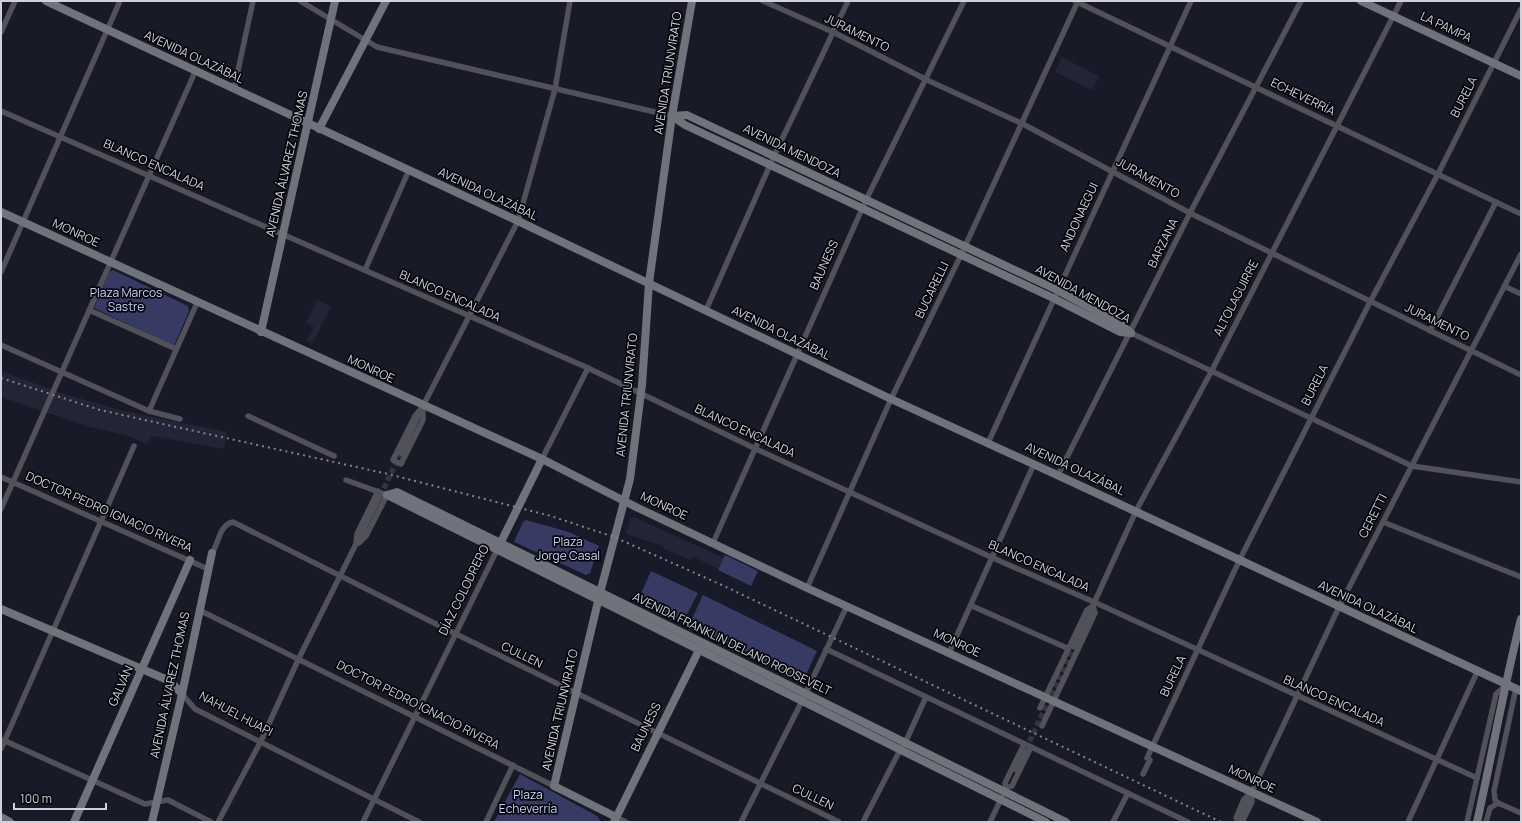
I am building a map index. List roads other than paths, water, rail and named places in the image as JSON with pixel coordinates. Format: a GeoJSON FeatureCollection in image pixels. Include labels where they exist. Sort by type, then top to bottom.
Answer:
{"type":"FeatureCollection","features":[{"type":"Feature","properties":{"kind":"main road","name":"AVENIDA OLAZÁBAL"},"geometry":{"type":"LineString","coordinates":[[46,1],[195,72],[518,221],[891,399],[1240,559],[1339,607],[1478,670],[1518,690]]}},
{"type":"Feature","properties":{"kind":"main road","name":"AVENIDA ÁLVAREZ THOMAS"},"geometry":{"type":"LineString","coordinates":[[261,332],[332,21],[335,1]]}},
{"type":"Feature","properties":{"kind":"main road"},"geometry":{"type":"LineString","coordinates":[[319,129],[386,1]]}},
{"type":"Feature","properties":{"kind":"main road","name":"AVENIDA TRIUNVIRATO"},"geometry":{"type":"LineString","coordinates":[[554,786],[599,597],[624,500],[634,451],[641,394],[649,283],[672,116],[692,1]]}},
{"type":"Feature","properties":{"kind":"main road","name":"LA PAMPA"},"geometry":{"type":"LineString","coordinates":[[1361,1],[1521,76]]}},
{"type":"Feature","properties":{"kind":"main road","name":"AVENIDA MENDOZA"},"geometry":{"type":"LineString","coordinates":[[672,116],[687,115],[774,156],[865,204],[1123,326],[1131,333]]}},
{"type":"Feature","properties":{"kind":"main road","name":"AVENIDA MENDOZA"},"geometry":{"type":"LineString","coordinates":[[672,116],[685,125],[770,164],[865,204]]}},
{"type":"Feature","properties":{"kind":"main road","name":"MONROE"},"geometry":{"type":"LineString","coordinates":[[1,212],[197,303],[542,459],[807,588],[1317,822]]}},
{"type":"Feature","properties":{"kind":"main road","name":"DÍAZ COLODRERO"},"geometry":{"type":"LineString","coordinates":[[499,547],[542,459]]}},
{"type":"Feature","properties":{"kind":"main road","name":"AVENIDA FRANKLIN DELANO ROOSEVELT"},"geometry":{"type":"LineString","coordinates":[[382,494],[499,547],[803,697],[902,746],[1001,800],[1046,822]]}},
{"type":"Feature","properties":{"kind":"main road","name":"AVENIDA ÁLVAREZ THOMAS"},"geometry":{"type":"LineString","coordinates":[[152,822],[182,694],[212,553]]}},
{"type":"Feature","properties":{"kind":"main road","name":"GALVÁN"},"geometry":{"type":"LineString","coordinates":[[74,822],[190,560]]}},
{"type":"Feature","properties":{"kind":"main road","name":"NAHUEL HUAPI"},"geometry":{"type":"LineString","coordinates":[[1,609],[170,681],[182,694]]}},
{"type":"Feature","properties":{"kind":"main road"},"geometry":{"type":"LineString","coordinates":[[1477,822],[1521,619]]}},
{"type":"Feature","properties":{"kind":"main road","name":"BAUNESS"},"geometry":{"type":"LineString","coordinates":[[615,819],[656,733],[701,647]]}},
{"type":"Feature","properties":{"kind":"main road","name":"AVENIDA FRANKLIN DELANO ROOSEVELT"},"geometry":{"type":"LineString","coordinates":[[902,746],[1006,790],[1066,822]]}},
{"type":"Feature","properties":{"kind":"main road","name":"DOCTOR PEDRO IGNACIO RIVERA"},"geometry":{"type":"LineString","coordinates":[[554,786],[615,819]]}},
{"type":"Feature","properties":{"kind":"main road"},"geometry":{"type":"LineString","coordinates":[[1,817],[10,822]]}},
{"type":"Feature","properties":{"kind":"street"},"geometry":{"type":"LineString","coordinates":[[1,32],[15,1]]}},
{"type":"Feature","properties":{"kind":"street"},"geometry":{"type":"LineString","coordinates":[[1,272],[120,1]]}},
{"type":"Feature","properties":{"kind":"street"},"geometry":{"type":"LineString","coordinates":[[234,89],[253,1]]}},
{"type":"Feature","properties":{"kind":"street"},"geometry":{"type":"LineString","coordinates":[[300,1],[377,47],[672,116]]}},
{"type":"Feature","properties":{"kind":"street"},"geometry":{"type":"LineString","coordinates":[[401,453],[423,406],[518,221],[555,89],[570,1]]}},
{"type":"Feature","properties":{"kind":"street","name":"JURAMENTO"},"geometry":{"type":"LineString","coordinates":[[763,1],[833,32],[927,80],[1022,124],[1190,213],[1521,375]]}},
{"type":"Feature","properties":{"kind":"street"},"geometry":{"type":"LineString","coordinates":[[706,310],[770,164],[848,1]]}},
{"type":"Feature","properties":{"kind":"street","name":"BAUNESS"},"geometry":{"type":"LineString","coordinates":[[713,543],[865,204],[927,80],[964,1]]}},
{"type":"Feature","properties":{"kind":"street","name":"ANDONAEGUI"},"geometry":{"type":"LineString","coordinates":[[988,443],[1055,294],[1191,1]]}},
{"type":"Feature","properties":{"kind":"street","name":"BARZANA"},"geometry":{"type":"LineString","coordinates":[[1058,475],[1131,333],[1190,213],[1301,1]]}},
{"type":"Feature","properties":{"kind":"street","name":"ALTOLAGUIRRE"},"geometry":{"type":"LineString","coordinates":[[1074,647],[1136,511],[1211,372],[1401,1]]}},
{"type":"Feature","properties":{"kind":"street","name":"ECHEVERRÍA"},"geometry":{"type":"LineString","coordinates":[[1077,2],[1521,214]]}},
{"type":"Feature","properties":{"kind":"street","name":"BUCARELLI"},"geometry":{"type":"LineString","coordinates":[[807,588],[891,399],[963,251],[1077,2]]}},
{"type":"Feature","properties":{"kind":"street","name":"BURELA"},"geometry":{"type":"LineString","coordinates":[[1143,774],[1150,760],[1147,758],[1240,559],[1310,418],[1438,174],[1521,9]]}},
{"type":"Feature","properties":{"kind":"street"},"geometry":{"type":"LineString","coordinates":[[1,509],[195,72]]}},
{"type":"Feature","properties":{"kind":"street","name":"BLANCO ENCALADA"},"geometry":{"type":"LineString","coordinates":[[1,111],[588,368],[756,449],[1477,778]]}},
{"type":"Feature","properties":{"kind":"street"},"geometry":{"type":"LineString","coordinates":[[365,270],[409,170]]}},
{"type":"Feature","properties":{"kind":"street"},"geometry":{"type":"LineString","coordinates":[[1430,331],[1496,202]]}},
{"type":"Feature","properties":{"kind":"street","name":"CERETTI"},"geometry":{"type":"LineString","coordinates":[[1240,817],[1339,607],[1521,254]]}},
{"type":"Feature","properties":{"kind":"street"},"geometry":{"type":"LineString","coordinates":[[1504,286],[1521,294]]}},
{"type":"Feature","properties":{"kind":"street"},"geometry":{"type":"LineString","coordinates":[[149,411],[197,303]]}},
{"type":"Feature","properties":{"kind":"street"},"geometry":{"type":"LineString","coordinates":[[89,310],[176,349]]}},
{"type":"Feature","properties":{"kind":"street"},"geometry":{"type":"LineString","coordinates":[[1131,333],[1412,466],[1521,482]]}},
{"type":"Feature","properties":{"kind":"street"},"geometry":{"type":"LineString","coordinates":[[1,345],[149,411],[180,419]]}},
{"type":"Feature","properties":{"kind":"street","name":"DÍAZ COLODRERO"},"geometry":{"type":"LineString","coordinates":[[542,459],[588,368]]}},
{"type":"Feature","properties":{"kind":"street"},"geometry":{"type":"LineString","coordinates":[[423,406],[423,420],[401,464],[392,460],[414,416],[423,406]]}},
{"type":"Feature","properties":{"kind":"street"},"geometry":{"type":"LineString","coordinates":[[248,416],[334,456]]}},
{"type":"Feature","properties":{"kind":"street"},"geometry":{"type":"LineString","coordinates":[[1,749],[3,740],[53,631],[134,446]]}},
{"type":"Feature","properties":{"kind":"street"},"geometry":{"type":"LineString","coordinates":[[949,653],[972,606],[1034,464]]}},
{"type":"Feature","properties":{"kind":"street","name":"DOCTOR PEDRO IGNACIO RIVERA"},"geometry":{"type":"LineString","coordinates":[[1,478],[208,569]]}},
{"type":"Feature","properties":{"kind":"street","name":"AVENIDA FRANKLIN DELANO ROOSEVELT"},"geometry":{"type":"LineString","coordinates":[[346,480],[382,494]]}},
{"type":"Feature","properties":{"kind":"street"},"geometry":{"type":"LineString","coordinates":[[218,822],[261,741],[299,658],[356,546],[366,536],[382,494]]}},
{"type":"Feature","properties":{"kind":"street"},"geometry":{"type":"LineString","coordinates":[[356,546],[356,534],[382,494]]}},
{"type":"Feature","properties":{"kind":"street","name":"CULLEN"},"geometry":{"type":"LineString","coordinates":[[212,553],[217,546],[223,529],[228,523],[233,522],[577,694],[839,822]]}},
{"type":"Feature","properties":{"kind":"street"},"geometry":{"type":"LineString","coordinates":[[1383,522],[1521,577]]}},
{"type":"Feature","properties":{"kind":"street","name":"DÍAZ COLODRERO"},"geometry":{"type":"LineString","coordinates":[[363,822],[499,547]]}},
{"type":"Feature","properties":{"kind":"street","name":"ALTOLAGUIRRE"},"geometry":{"type":"LineString","coordinates":[[1040,708],[1067,648],[1087,610],[1094,604]]}},
{"type":"Feature","properties":{"kind":"street","name":"ALTOLAGUIRRE"},"geometry":{"type":"LineString","coordinates":[[1042,726],[1095,612],[1094,604]]}},
{"type":"Feature","properties":{"kind":"street"},"geometry":{"type":"LineString","coordinates":[[740,822],[847,606]]}},
{"type":"Feature","properties":{"kind":"street"},"geometry":{"type":"LineString","coordinates":[[972,606],[1067,648]]}},
{"type":"Feature","properties":{"kind":"street","name":"DOCTOR PEDRO IGNACIO RIVERA"},"geometry":{"type":"LineString","coordinates":[[199,610],[299,658],[554,786]]}},
{"type":"Feature","properties":{"kind":"street"},"geometry":{"type":"LineString","coordinates":[[826,649],[1188,822]]}},
{"type":"Feature","properties":{"kind":"street"},"geometry":{"type":"LineString","coordinates":[[1408,822],[1435,759],[1478,670]]}},
{"type":"Feature","properties":{"kind":"street"},"geometry":{"type":"LineString","coordinates":[[1467,822],[1496,694],[1507,684]]}},
{"type":"Feature","properties":{"kind":"street"},"geometry":{"type":"LineString","coordinates":[[1518,690],[1494,791],[1495,800],[1498,804],[1521,813]]}},
{"type":"Feature","properties":{"kind":"street","name":"NAHUEL HUAPI"},"geometry":{"type":"LineString","coordinates":[[182,694],[195,708],[419,822]]}},
{"type":"Feature","properties":{"kind":"street"},"geometry":{"type":"LineString","coordinates":[[863,822],[926,697]]}},
{"type":"Feature","properties":{"kind":"street"},"geometry":{"type":"LineString","coordinates":[[3,740],[145,804],[168,800],[211,822]]}},
{"type":"Feature","properties":{"kind":"street"},"geometry":{"type":"LineString","coordinates":[[1006,790],[1005,783],[1024,744]]}},
{"type":"Feature","properties":{"kind":"street"},"geometry":{"type":"LineString","coordinates":[[1006,790],[1012,786],[1031,747]]}},
{"type":"Feature","properties":{"kind":"street"},"geometry":{"type":"LineString","coordinates":[[990,822],[1025,751]]}},
{"type":"Feature","properties":{"kind":"street"},"geometry":{"type":"LineString","coordinates":[[486,822],[514,765]]}},
{"type":"Feature","properties":{"kind":"street","name":"CERETTI"},"geometry":{"type":"LineString","coordinates":[[1252,792],[1252,802],[1243,820],[1236,818],[1244,799],[1252,792]]}},
{"type":"Feature","properties":{"kind":"street"},"geometry":{"type":"LineString","coordinates":[[1113,822],[1128,793]]}},
{"type":"Feature","properties":{"kind":"street"},"geometry":{"type":"LineString","coordinates":[[1486,822],[1490,808],[1498,804]]}},
{"type":"Feature","properties":{"kind":"street","name":"DOCTOR PEDRO IGNACIO RIVERA"},"geometry":{"type":"LineString","coordinates":[[615,819],[626,822]]}},
{"type":"Feature","properties":{"kind":"tunnel"},"geometry":{"type":"LineString","coordinates":[[380,496],[401,453]]}},
{"type":"Feature","properties":{"kind":"tunnel"},"geometry":{"type":"LineString","coordinates":[[1026,749],[1074,647]]}},
{"type":"Feature","properties":{"kind":"railway"},"geometry":{"type":"LineString","coordinates":[[1,378],[100,410],[388,474],[551,516],[614,537],[724,586],[1221,822]]}},
{"type":"Feature","properties":{"kind":"park label","name":"Plaza Marcos Sastre"},"geometry":{"type":"Point","coordinates":[126,300]}},
{"type":"Feature","properties":{"kind":"park label","name":"Plaza Jorge Casal"},"geometry":{"type":"Point","coordinates":[568,549]}},
{"type":"Feature","properties":{"kind":"park label","name":"Plaza Echeverría"},"geometry":{"type":"Point","coordinates":[528,802]}}]}
